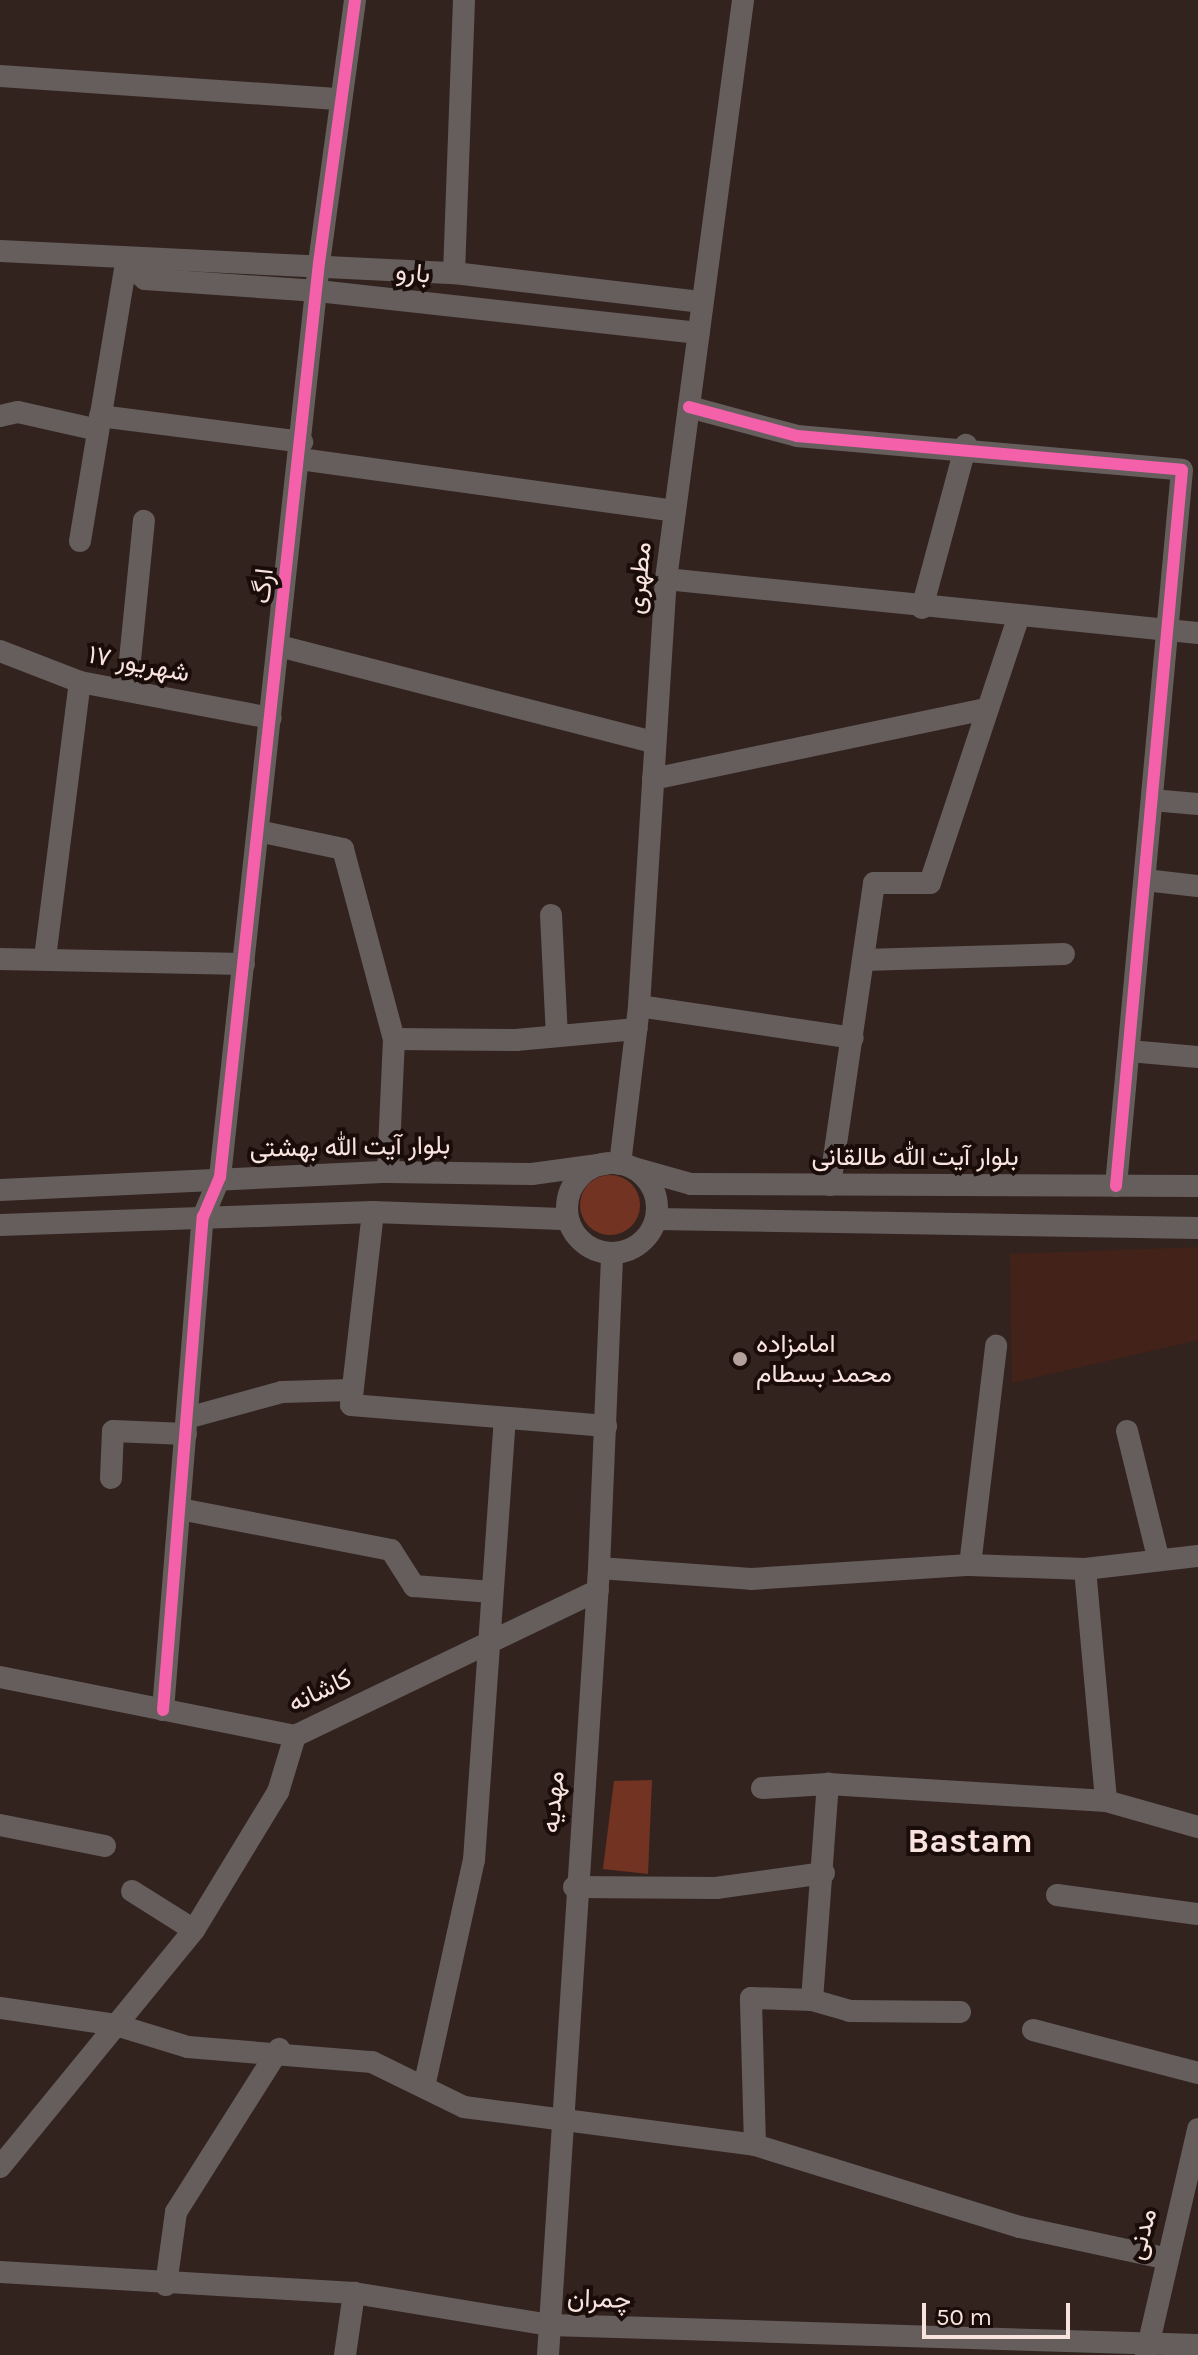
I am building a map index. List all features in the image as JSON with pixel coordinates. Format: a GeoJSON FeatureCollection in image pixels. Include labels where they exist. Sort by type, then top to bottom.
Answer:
{"type":"FeatureCollection","features":[{"type":"Feature","properties":{"kind":"street","name":"ارگ"},"geometry":{"type":"LineString","coordinates":[[163,1710],[203,1217],[220,1177],[319,263],[355,0]]}},
{"type":"Feature","properties":{"kind":"street"},"geometry":{"type":"LineString","coordinates":[[454,273],[464,0]]}},
{"type":"Feature","properties":{"kind":"street","name":"مطهری"},"geometry":{"type":"LineString","coordinates":[[619,1165],[639,1006],[666,579],[743,0]]}},
{"type":"Feature","properties":{"kind":"street"},"geometry":{"type":"LineString","coordinates":[[0,76],[340,99]]}},
{"type":"Feature","properties":{"kind":"street","name":"بارو"},"geometry":{"type":"LineString","coordinates":[[0,251],[126,262],[146,255],[319,263],[454,273],[702,302]]}},
{"type":"Feature","properties":{"kind":"street"},"geometry":{"type":"LineString","coordinates":[[80,541],[126,262]]}},
{"type":"Feature","properties":{"kind":"street","name":"بارو"},"geometry":{"type":"LineString","coordinates":[[126,262],[145,279],[318,291],[699,333]]}},
{"type":"Feature","properties":{"kind":"street"},"geometry":{"type":"LineString","coordinates":[[689,407],[797,436],[966,445],[1182,470],[1116,1186]]}},
{"type":"Feature","properties":{"kind":"street"},"geometry":{"type":"LineString","coordinates":[[0,416],[18,412],[301,450],[674,511]]}},
{"type":"Feature","properties":{"kind":"street"},"geometry":{"type":"LineString","coordinates":[[922,608],[966,445]]}},
{"type":"Feature","properties":{"kind":"street"},"geometry":{"type":"LineString","coordinates":[[127,690],[144,521]]}},
{"type":"Feature","properties":{"kind":"street"},"geometry":{"type":"LineString","coordinates":[[666,579],[1018,619],[1198,633]]}},
{"type":"Feature","properties":{"kind":"street"},"geometry":{"type":"LineString","coordinates":[[830,1185],[874,883],[930,883],[1018,619]]}},
{"type":"Feature","properties":{"kind":"street"},"geometry":{"type":"LineString","coordinates":[[279,646],[654,742]]}},
{"type":"Feature","properties":{"kind":"street","name":"۱۷ شهریور"},"geometry":{"type":"LineString","coordinates":[[0,651],[80,682],[271,718]]}},
{"type":"Feature","properties":{"kind":"street"},"geometry":{"type":"LineString","coordinates":[[45,958],[80,682]]}},
{"type":"Feature","properties":{"kind":"street"},"geometry":{"type":"LineString","coordinates":[[653,779],[986,709]]}},
{"type":"Feature","properties":{"kind":"street"},"geometry":{"type":"LineString","coordinates":[[1152,800],[1198,804]]}},
{"type":"Feature","properties":{"kind":"street"},"geometry":{"type":"LineString","coordinates":[[258,831],[343,849],[394,1039],[388,1172]]}},
{"type":"Feature","properties":{"kind":"street"},"geometry":{"type":"LineString","coordinates":[[1145,880],[1198,886]]}},
{"type":"Feature","properties":{"kind":"street"},"geometry":{"type":"LineString","coordinates":[[551,915],[557,1036]]}},
{"type":"Feature","properties":{"kind":"street"},"geometry":{"type":"LineString","coordinates":[[863,960],[1064,954]]}},
{"type":"Feature","properties":{"kind":"street"},"geometry":{"type":"LineString","coordinates":[[0,959],[244,964]]}},
{"type":"Feature","properties":{"kind":"street"},"geometry":{"type":"LineString","coordinates":[[639,1006],[853,1038]]}},
{"type":"Feature","properties":{"kind":"street"},"geometry":{"type":"LineString","coordinates":[[394,1039],[557,1036],[636,1029]]}},
{"type":"Feature","properties":{"kind":"street"},"geometry":{"type":"LineString","coordinates":[[1129,1051],[1198,1057]]}},
{"type":"Feature","properties":{"kind":"street"},"geometry":{"type":"LineString","coordinates":[[619,1165],[654,1190],[656,1219],[640,1244],[612,1253],[584,1244],[568,1219],[571,1190],[619,1165]]}},
{"type":"Feature","properties":{"kind":"street","name":"بلوار آیت الله بهشتی"},"geometry":{"type":"LineString","coordinates":[[0,1190],[220,1177],[388,1172],[532,1174],[619,1165]]}},
{"type":"Feature","properties":{"kind":"street","name":"بلوار آیت الله طالقانی"},"geometry":{"type":"LineString","coordinates":[[619,1165],[691,1184],[1198,1186]]}},
{"type":"Feature","properties":{"kind":"street"},"geometry":{"type":"LineString","coordinates":[[0,1225],[373,1212],[568,1219]]}},
{"type":"Feature","properties":{"kind":"street"},"geometry":{"type":"LineString","coordinates":[[373,1212],[351,1405],[505,1421],[606,1426]]}},
{"type":"Feature","properties":{"kind":"street"},"geometry":{"type":"LineString","coordinates":[[656,1219],[1198,1228]]}},
{"type":"Feature","properties":{"kind":"street","name":"مهدیه"},"geometry":{"type":"LineString","coordinates":[[548,2355],[574,1887],[599,1579],[612,1253]]}},
{"type":"Feature","properties":{"kind":"street"},"geometry":{"type":"LineString","coordinates":[[970,1565],[996,1346]]}},
{"type":"Feature","properties":{"kind":"street"},"geometry":{"type":"LineString","coordinates":[[111,1478],[113,1431],[186,1426],[282,1392],[351,1390]]}},
{"type":"Feature","properties":{"kind":"street"},"geometry":{"type":"LineString","coordinates":[[424,2087],[474,1860],[505,1421]]}},
{"type":"Feature","properties":{"kind":"street"},"geometry":{"type":"LineString","coordinates":[[1127,1431],[1158,1557]]}},
{"type":"Feature","properties":{"kind":"street"},"geometry":{"type":"LineString","coordinates":[[180,1509],[391,1550],[414,1586],[492,1592]]}},
{"type":"Feature","properties":{"kind":"street"},"geometry":{"type":"LineString","coordinates":[[599,1579],[751,1579],[970,1565],[1085,1569],[1158,1557],[1198,1556]]}},
{"type":"Feature","properties":{"kind":"street"},"geometry":{"type":"LineString","coordinates":[[1085,1569],[1106,1801]]}},
{"type":"Feature","properties":{"kind":"street","name":"کاشانه"},"geometry":{"type":"LineString","coordinates":[[0,1677],[295,1736],[599,1579]]}},
{"type":"Feature","properties":{"kind":"street"},"geometry":{"type":"LineString","coordinates":[[0,2167],[194,1930],[278,1792],[295,1736]]}},
{"type":"Feature","properties":{"kind":"street"},"geometry":{"type":"LineString","coordinates":[[812,2000],[824,1873],[828,1784]]}},
{"type":"Feature","properties":{"kind":"street"},"geometry":{"type":"LineString","coordinates":[[762,1788],[828,1784],[1106,1801],[1198,1827]]}},
{"type":"Feature","properties":{"kind":"street"},"geometry":{"type":"LineString","coordinates":[[0,1825],[105,1846]]}},
{"type":"Feature","properties":{"kind":"street"},"geometry":{"type":"LineString","coordinates":[[574,1887],[716,1888],[824,1873]]}},
{"type":"Feature","properties":{"kind":"street"},"geometry":{"type":"LineString","coordinates":[[132,1891],[194,1930]]}},
{"type":"Feature","properties":{"kind":"street"},"geometry":{"type":"LineString","coordinates":[[1057,1895],[1198,1914]]}},
{"type":"Feature","properties":{"kind":"street"},"geometry":{"type":"LineString","coordinates":[[755,2145],[751,1998],[812,2000],[850,2011],[960,2012]]}},
{"type":"Feature","properties":{"kind":"street"},"geometry":{"type":"LineString","coordinates":[[0,2008],[116,2025],[188,2047],[279,2049],[372,2062],[464,2107],[559,2125],[755,2145],[1020,2227],[1163,2258]]}},
{"type":"Feature","properties":{"kind":"street"},"geometry":{"type":"LineString","coordinates":[[1033,2030],[1198,2073]]}},
{"type":"Feature","properties":{"kind":"street"},"geometry":{"type":"LineString","coordinates":[[166,2285],[176,2212],[279,2049]]}},
{"type":"Feature","properties":{"kind":"street","name":"مدنی"},"geometry":{"type":"LineString","coordinates":[[1147,2351],[1163,2258],[1194,2168],[1198,2129]]}},
{"type":"Feature","properties":{"kind":"street","name":"چمران"},"geometry":{"type":"LineString","coordinates":[[0,2272],[166,2285],[354,2293],[550,2325],[758,2344],[1147,2351],[1198,2345]]}},
{"type":"Feature","properties":{"kind":"street"},"geometry":{"type":"LineString","coordinates":[[345,2355],[354,2293]]}},
{"type":"Feature","properties":{"kind":"shaded area"},"geometry":{"type":"Polygon","coordinates":[[[610,1175],[621,1177],[631,1184],[638,1194],[638,1216],[631,1226],[621,1233],[610,1235],[599,1233],[589,1226],[582,1216],[580,1205],[582,1194],[589,1184],[599,1177],[610,1175]]]}},
{"type":"Feature","properties":{"kind":"shaded area"},"geometry":{"type":"Polygon","coordinates":[[[1198,1247],[1198,1340],[1012,1383],[1010,1254],[1198,1247]]]}},
{"type":"Feature","properties":{"kind":"shaded area"},"geometry":{"type":"Polygon","coordinates":[[[652,1780],[648,1874],[603,1869],[614,1781],[652,1780]]]}},
{"type":"Feature","properties":{"kind":"cycle path"},"geometry":{"type":"LineString","coordinates":[[163,1710],[203,1217],[220,1177],[319,263],[355,0]]}},
{"type":"Feature","properties":{"kind":"cycle path"},"geometry":{"type":"LineString","coordinates":[[689,407],[797,436],[1182,470],[1116,1186]]}},
{"type":"Feature","properties":{"kind":"place","name":"امامزاده محمد بسطام"},"geometry":{"type":"Point","coordinates":[740,1359]}},
{"type":"Feature","properties":{"kind":"district","name":"Bastam"},"geometry":{"type":"Point","coordinates":[970,1842]}}]}
